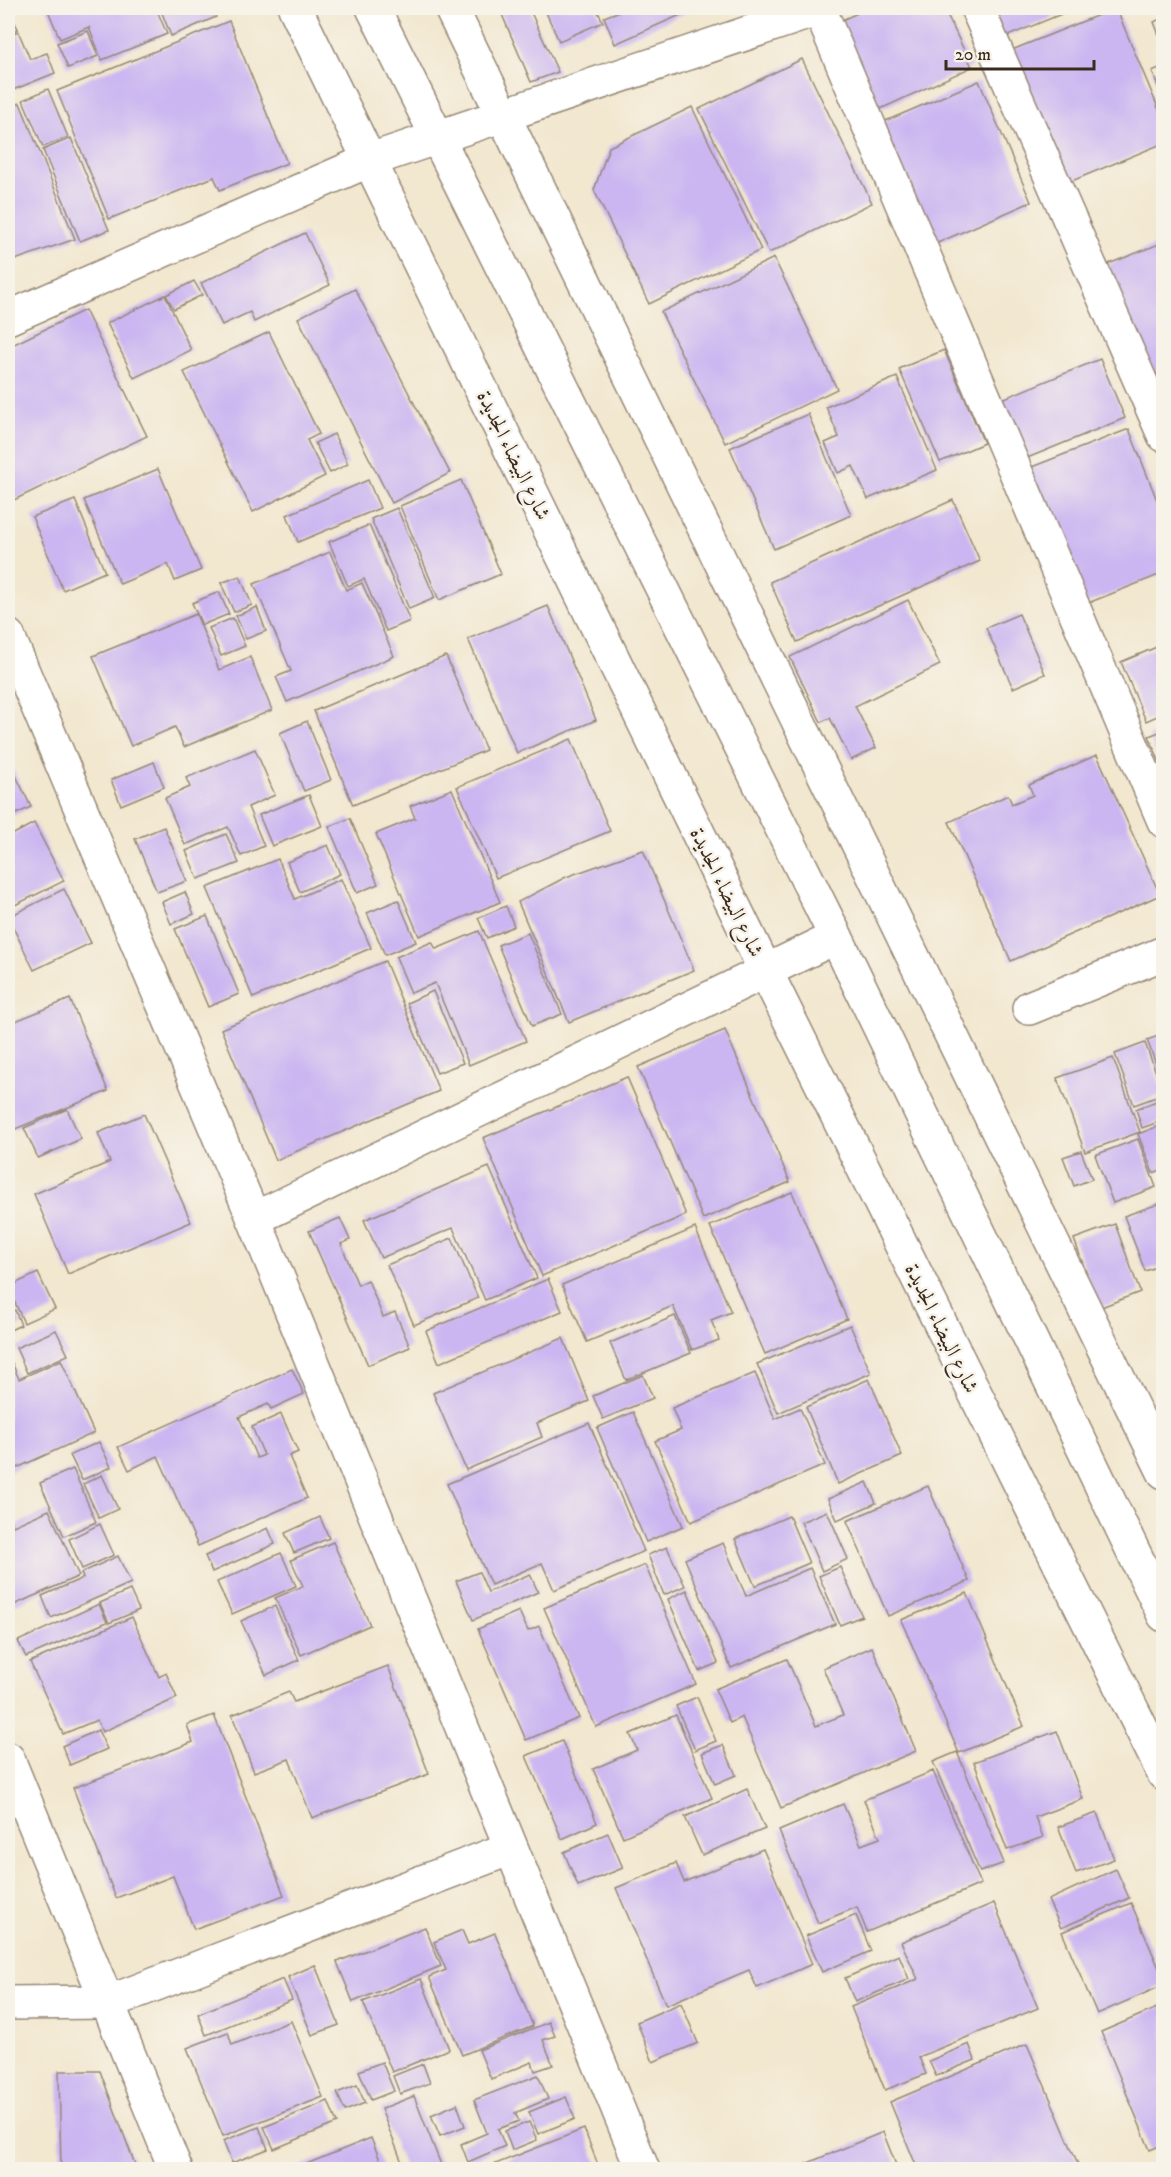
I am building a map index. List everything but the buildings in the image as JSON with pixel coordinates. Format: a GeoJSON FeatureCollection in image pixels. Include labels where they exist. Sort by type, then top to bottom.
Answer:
{"type":"FeatureCollection","features":[{"type":"Feature","properties":{"kind":"street","name":"شارع البيضاء الجديدة"},"geometry":{"type":"LineString","coordinates":[[295,8],[765,970],[1164,1774]]}},
{"type":"Feature","properties":{"kind":"street"},"geometry":{"type":"LineString","coordinates":[[373,8],[836,937],[1164,1615]]}},
{"type":"Feature","properties":{"kind":"street"},"geometry":{"type":"LineString","coordinates":[[451,8],[1164,1472]]}},
{"type":"Feature","properties":{"kind":"street"},"geometry":{"type":"LineString","coordinates":[[8,318],[370,160],[821,8],[1164,821]]}},
{"type":"Feature","properties":{"kind":"street"},"geometry":{"type":"LineString","coordinates":[[977,8],[1164,435]]}},
{"type":"Feature","properties":{"kind":"street"},"geometry":{"type":"LineString","coordinates":[[8,636],[254,1219],[643,2169]]}},
{"type":"Feature","properties":{"kind":"street"},"geometry":{"type":"LineString","coordinates":[[254,1219],[836,937]]}},
{"type":"Feature","properties":{"kind":"street"},"geometry":{"type":"LineString","coordinates":[[1029,1008],[1164,953]]}},
{"type":"Feature","properties":{"kind":"street"},"geometry":{"type":"LineString","coordinates":[[8,1759],[176,2169]]}},
{"type":"Feature","properties":{"kind":"street"},"geometry":{"type":"LineString","coordinates":[[8,2003],[109,2002],[511,1848]]}}]}
